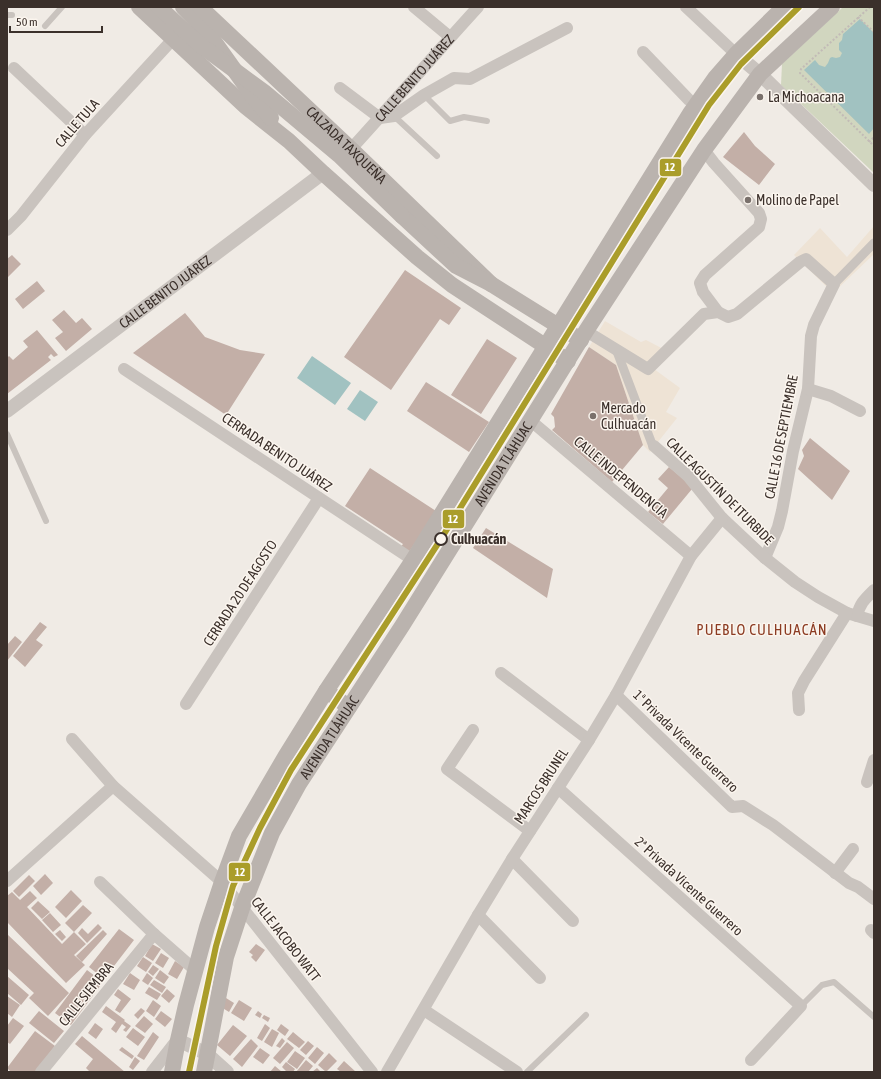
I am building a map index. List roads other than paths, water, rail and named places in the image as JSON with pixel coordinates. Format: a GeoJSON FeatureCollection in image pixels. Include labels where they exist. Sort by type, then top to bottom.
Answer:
{"type":"FeatureCollection","features":[{"type":"Feature","properties":{"kind":"main road"},"geometry":{"type":"LineString","coordinates":[[140,7],[245,106],[289,141],[322,173],[417,257],[452,285],[568,361]]}},
{"type":"Feature","properties":{"kind":"main road","name":"CALZADA TAXQUEÑA"},"geometry":{"type":"LineString","coordinates":[[159,7],[199,44],[264,92],[333,150],[456,266],[491,284],[558,325],[584,336]]}},
{"type":"Feature","properties":{"kind":"main road"},"geometry":{"type":"LineString","coordinates":[[183,7],[208,33],[255,99],[289,141]]}},
{"type":"Feature","properties":{"kind":"main road","name":"CALZADA TAXQUEÑA"},"geometry":{"type":"LineString","coordinates":[[200,7],[351,149],[491,284]]}},
{"type":"Feature","properties":{"kind":"main road","name":"AVENIDA TLÁHUAC"},"geometry":{"type":"LineString","coordinates":[[172,1072],[178,1040],[207,927],[239,836],[285,757],[413,560],[695,105],[715,78],[736,54],[784,7]]}},
{"type":"Feature","properties":{"kind":"main road","name":"AVENIDA TLÁHUAC"},"geometry":{"type":"LineString","coordinates":[[204,1072],[226,957],[242,908],[276,826],[299,784],[402,626],[568,361],[704,150],[760,74],[832,7]]}},
{"type":"Feature","properties":{"kind":"main road"},"geometry":{"type":"LineString","coordinates":[[326,692],[349,707]]}},
{"type":"Feature","properties":{"kind":"street"},"geometry":{"type":"LineString","coordinates":[[414,7],[450,37]]}},
{"type":"Feature","properties":{"kind":"street","name":"CALLE BENITO JUÁREZ"},"geometry":{"type":"LineString","coordinates":[[351,149],[478,7]]}},
{"type":"Feature","properties":{"kind":"street"},"geometry":{"type":"LineString","coordinates":[[686,7],[736,54],[760,74],[872,180]]}},
{"type":"Feature","properties":{"kind":"street"},"geometry":{"type":"LineString","coordinates":[[340,88],[380,118],[394,116],[424,94],[454,78],[470,79],[567,28]]}},
{"type":"Feature","properties":{"kind":"street","name":"CALLE TULA"},"geometry":{"type":"LineString","coordinates":[[7,230],[21,216],[85,135],[174,38]]}},
{"type":"Feature","properties":{"kind":"street"},"geometry":{"type":"LineString","coordinates":[[643,52],[695,105]]}},
{"type":"Feature","properties":{"kind":"street"},"geometry":{"type":"LineString","coordinates":[[14,68],[85,135]]}},
{"type":"Feature","properties":{"kind":"street"},"geometry":{"type":"LineString","coordinates":[[704,150],[759,213],[761,219],[759,227],[706,275],[700,283],[703,292],[718,312]]}},
{"type":"Feature","properties":{"kind":"street","name":"CALLE BENITO JUÁREZ"},"geometry":{"type":"LineString","coordinates":[[7,412],[322,173]]}},
{"type":"Feature","properties":{"kind":"street","name":"CALLE 16 DE SEPTIEMBRE"},"geometry":{"type":"LineString","coordinates":[[765,558],[778,527],[793,451],[808,389],[811,336],[814,325],[834,284],[874,243]]}},
{"type":"Feature","properties":{"kind":"street"},"geometry":{"type":"LineString","coordinates":[[584,336],[616,349],[648,369],[704,314],[718,312],[728,316],[737,314],[800,262],[806,259],[834,284]]}},
{"type":"Feature","properties":{"kind":"street","name":"CALLE AGUSTÍN DE ITURBIDE"},"geometry":{"type":"LineString","coordinates":[[616,349],[652,444],[688,476],[722,518],[765,558],[818,598],[852,615],[874,621]]}},
{"type":"Feature","properties":{"kind":"street","name":"CERRADA BENITO JUÁREZ"},"geometry":{"type":"LineString","coordinates":[[124,369],[413,560]]}},
{"type":"Feature","properties":{"kind":"street"},"geometry":{"type":"LineString","coordinates":[[808,389],[831,396],[860,412]]}},
{"type":"Feature","properties":{"kind":"street","name":"CALLE INDEPENDENCIA"},"geometry":{"type":"LineString","coordinates":[[531,421],[690,556]]}},
{"type":"Feature","properties":{"kind":"street","name":"CERRADA 20 DE AGOSTO"},"geometry":{"type":"LineString","coordinates":[[186,704],[319,498]]}},
{"type":"Feature","properties":{"kind":"street","name":"MARCOS BRUNEL"},"geometry":{"type":"LineString","coordinates":[[387,1072],[512,859],[589,740],[616,695],[690,556],[722,518]]}},
{"type":"Feature","properties":{"kind":"street"},"geometry":{"type":"LineString","coordinates":[[799,710],[798,694],[804,681],[852,615],[859,608],[864,599],[874,590]]}},
{"type":"Feature","properties":{"kind":"street"},"geometry":{"type":"LineString","coordinates":[[501,673],[589,740]]}},
{"type":"Feature","properties":{"kind":"street","name":"1ª Privada Vicente Guerrero"},"geometry":{"type":"LineString","coordinates":[[616,695],[732,807],[743,806],[773,825],[849,883],[858,886],[874,899]]}},
{"type":"Feature","properties":{"kind":"street"},"geometry":{"type":"LineString","coordinates":[[473,730],[447,769],[530,831]]}},
{"type":"Feature","properties":{"kind":"street","name":"CALLE JACOBO WATT"},"geometry":{"type":"LineString","coordinates":[[72,739],[113,786],[222,882],[372,1072]]}},
{"type":"Feature","properties":{"kind":"street"},"geometry":{"type":"LineString","coordinates":[[867,782],[874,760]]}},
{"type":"Feature","properties":{"kind":"street"},"geometry":{"type":"LineString","coordinates":[[7,881],[113,786]]}},
{"type":"Feature","properties":{"kind":"street","name":"2ª Privada Vicente Guerrero"},"geometry":{"type":"LineString","coordinates":[[558,788],[800,1006]]}},
{"type":"Feature","properties":{"kind":"street"},"geometry":{"type":"LineString","coordinates":[[836,873],[853,849]]}},
{"type":"Feature","properties":{"kind":"street"},"geometry":{"type":"LineString","coordinates":[[512,859],[572,921]]}},
{"type":"Feature","properties":{"kind":"street"},"geometry":{"type":"LineString","coordinates":[[100,882],[154,934],[195,970]]}},
{"type":"Feature","properties":{"kind":"street"},"geometry":{"type":"LineString","coordinates":[[478,915],[540,978]]}},
{"type":"Feature","properties":{"kind":"street","name":"CALLE SIEMBRA"},"geometry":{"type":"LineString","coordinates":[[41,1072],[154,934]]}},
{"type":"Feature","properties":{"kind":"street"},"geometry":{"type":"LineString","coordinates":[[750,1060],[800,1006]]}},
{"type":"Feature","properties":{"kind":"street"},"geometry":{"type":"LineString","coordinates":[[424,1010],[517,1072]]}},
{"type":"Feature","properties":{"kind":"street"},"geometry":{"type":"LineString","coordinates":[[152,1072],[178,1040],[207,1054],[227,1072]]}},
{"type":"Feature","properties":{"kind":"lane"},"geometry":{"type":"LineString","coordinates":[[45,26],[62,7]]}},
{"type":"Feature","properties":{"kind":"lane"},"geometry":{"type":"LineString","coordinates":[[424,94],[450,121],[464,117],[487,121]]}},
{"type":"Feature","properties":{"kind":"lane"},"geometry":{"type":"LineString","coordinates":[[394,116],[437,156]]}},
{"type":"Feature","properties":{"kind":"lane"},"geometry":{"type":"LineString","coordinates":[[7,434],[46,521]]}},
{"type":"Feature","properties":{"kind":"lane"},"geometry":{"type":"LineString","coordinates":[[800,1006],[822,985],[834,982],[874,1017]]}},
{"type":"Feature","properties":{"kind":"lane"},"geometry":{"type":"LineString","coordinates":[[527,1072],[586,1016]]}},
{"type":"Feature","properties":{"kind":"water"},"geometry":{"type":"Polygon","coordinates":[[[860,19],[874,33],[874,128],[869,134],[804,70],[815,60],[819,65],[825,67],[830,58],[840,57],[842,53],[839,50],[839,43],[842,40],[843,34],[860,19]]]}},
{"type":"Feature","properties":{"kind":"water"},"geometry":{"type":"Polygon","coordinates":[[[312,356],[351,383],[335,405],[297,378],[312,356]]]}},
{"type":"Feature","properties":{"kind":"water"},"geometry":{"type":"Polygon","coordinates":[[[360,390],[378,402],[365,421],[347,409],[360,390]]]}},
{"type":"Feature","properties":{"kind":"place","name":"La Michoacana"},"geometry":{"type":"Point","coordinates":[760,97]}},
{"type":"Feature","properties":{"kind":"place","name":"Molino de Papel"},"geometry":{"type":"Point","coordinates":[748,200]}},
{"type":"Feature","properties":{"kind":"place","name":"Mercado Culhuacán"},"geometry":{"type":"Point","coordinates":[593,416]}},
{"type":"Feature","properties":{"kind":"place","name":"Culhuacán"},"geometry":{"type":"Point","coordinates":[441,539]}},
{"type":"Feature","properties":{"kind":"district","name":"PUEBLO CULHUACÁN"},"geometry":{"type":"Point","coordinates":[762,629]}}]}
